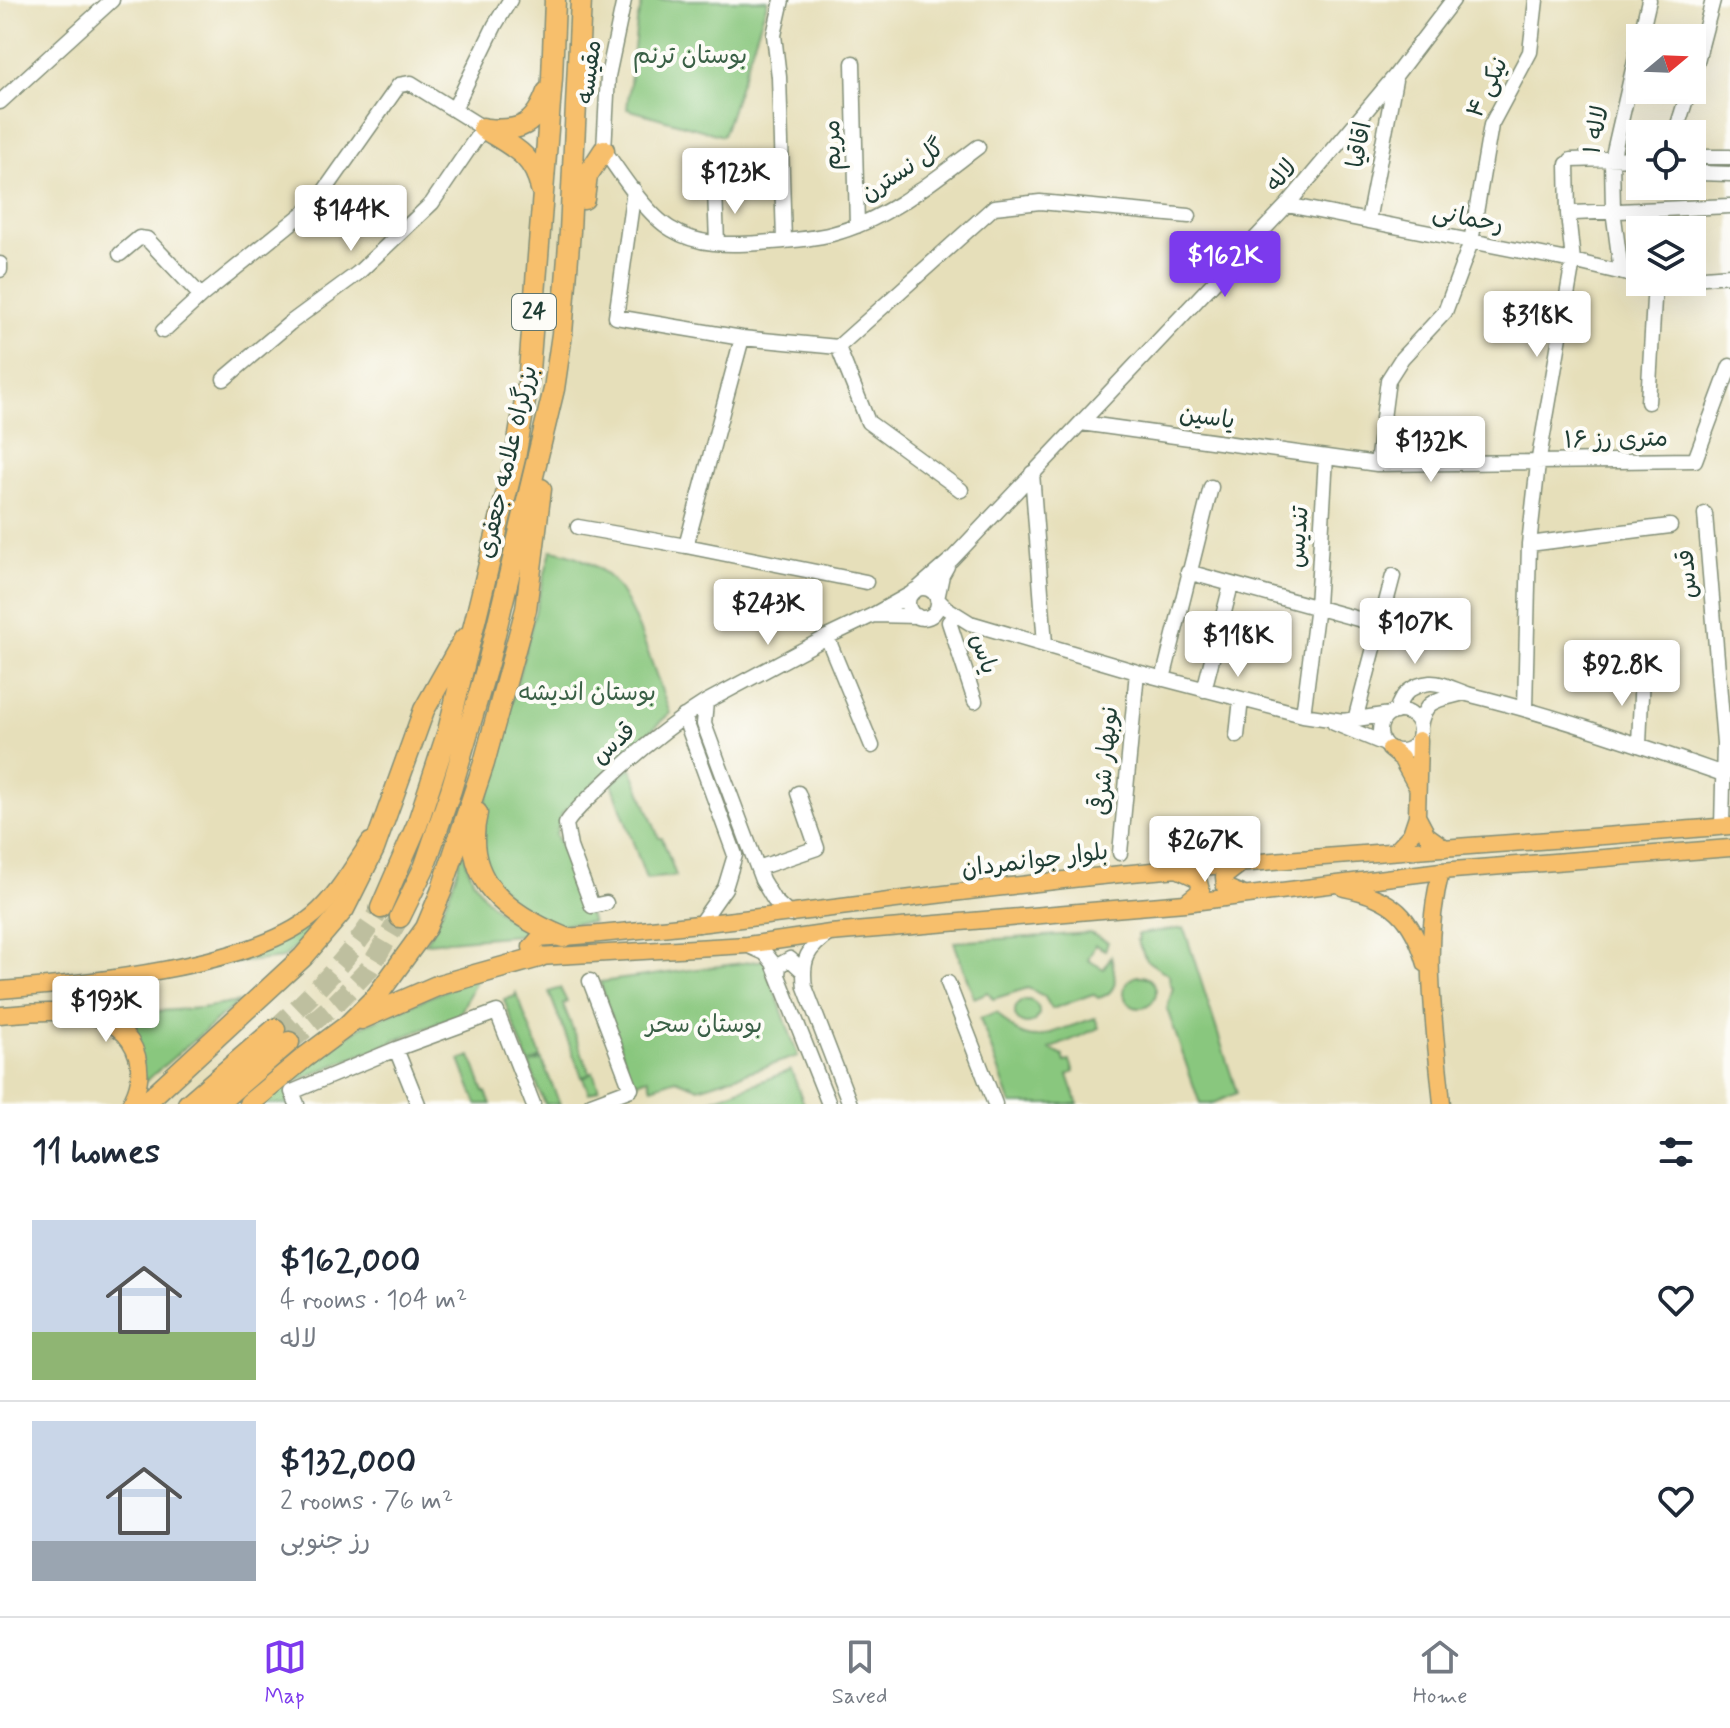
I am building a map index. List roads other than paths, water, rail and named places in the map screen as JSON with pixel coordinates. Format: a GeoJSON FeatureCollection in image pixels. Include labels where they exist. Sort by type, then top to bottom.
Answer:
{"type":"FeatureCollection","features":[{"type":"Feature","properties":{"kind":"highway","name":"بزرگراه علامه جعفری"},"geometry":{"type":"LineString","coordinates":[[555,0],[552,78],[528,384],[515,458],[439,758],[390,913],[424,868],[451,790],[488,663],[554,389],[562,334],[570,231],[581,0]]}},
{"type":"Feature","properties":{"kind":"highway"},"geometry":{"type":"LineString","coordinates":[[483,128],[509,131],[524,127],[543,103],[552,78]]}},
{"type":"Feature","properties":{"kind":"highway"},"geometry":{"type":"LineString","coordinates":[[483,128],[528,157],[536,170],[543,200]]}},
{"type":"Feature","properties":{"kind":"highway"},"geometry":{"type":"LineString","coordinates":[[570,231],[582,215],[587,176],[604,150]]}},
{"type":"Feature","properties":{"kind":"highway"},"geometry":{"type":"LineString","coordinates":[[249,1104],[347,1026],[376,997],[426,928],[484,763],[526,609],[554,389]]}},
{"type":"Feature","properties":{"kind":"highway"},"geometry":{"type":"LineString","coordinates":[[144,1104],[283,976],[328,930],[362,878],[424,710],[475,618]]}},
{"type":"Feature","properties":{"kind":"highway"},"geometry":{"type":"LineString","coordinates":[[484,763],[487,779],[474,825],[473,847],[484,882],[513,912],[563,937]]}},
{"type":"Feature","properties":{"kind":"highway"},"geometry":{"type":"LineString","coordinates":[[347,1026],[403,999],[539,948]]}},
{"type":"Feature","properties":{"kind":"highway"},"geometry":{"type":"LineString","coordinates":[[188,1104],[282,1036],[217,1104]]}},
{"type":"Feature","properties":{"kind":"main road"},"geometry":{"type":"LineString","coordinates":[[1396,850],[1411,834],[1417,816],[1419,734]]}},
{"type":"Feature","properties":{"kind":"main road"},"geometry":{"type":"LineString","coordinates":[[1387,746],[1401,758],[1418,790]]}},
{"type":"Feature","properties":{"kind":"main road"},"geometry":{"type":"LineString","coordinates":[[1417,816],[1427,835],[1445,848]]}},
{"type":"Feature","properties":{"kind":"main road"},"geometry":{"type":"LineString","coordinates":[[5,990],[155,971],[273,941],[314,914],[336,891],[386,817]]}},
{"type":"Feature","properties":{"kind":"main road","name":"بلوار جوانمردان"},"geometry":{"type":"LineString","coordinates":[[539,948],[563,937],[790,915],[1243,862],[1726,827]]}},
{"type":"Feature","properties":{"kind":"main road"},"geometry":{"type":"LineString","coordinates":[[539,948],[747,945],[830,933],[1185,903],[1441,871],[1730,848]]}},
{"type":"Feature","properties":{"kind":"main road"},"geometry":{"type":"LineString","coordinates":[[1243,862],[1224,877],[1225,887],[1246,896]]}},
{"type":"Feature","properties":{"kind":"main road"},"geometry":{"type":"LineString","coordinates":[[1177,869],[1198,879],[1201,890],[1185,903]]}},
{"type":"Feature","properties":{"kind":"main road"},"geometry":{"type":"LineString","coordinates":[[1441,871],[1432,904],[1431,980],[1442,1104]]}},
{"type":"Feature","properties":{"kind":"main road"},"geometry":{"type":"LineString","coordinates":[[1328,885],[1377,897],[1405,917],[1418,936],[1431,980]]}},
{"type":"Feature","properties":{"kind":"main road"},"geometry":{"type":"LineString","coordinates":[[5,990],[98,989],[100,995],[94,1001],[53,1012]]}},
{"type":"Feature","properties":{"kind":"main road"},"geometry":{"type":"LineString","coordinates":[[0,1015],[53,1012],[93,1016],[124,1033],[131,1041],[140,1066],[138,1089],[130,1104]]}},
{"type":"Feature","properties":{"kind":"street"},"geometry":{"type":"LineString","coordinates":[[0,102],[112,0]]}},
{"type":"Feature","properties":{"kind":"street"},"geometry":{"type":"LineString","coordinates":[[454,109],[510,0]]}},
{"type":"Feature","properties":{"kind":"street","name":"مقیسه"},"geometry":{"type":"LineString","coordinates":[[604,150],[608,76],[624,0]]}},
{"type":"Feature","properties":{"kind":"street"},"geometry":{"type":"LineString","coordinates":[[782,0],[774,35],[779,77],[784,241]]}},
{"type":"Feature","properties":{"kind":"street","name":"لاله"},"geometry":{"type":"LineString","coordinates":[[873,615],[914,592],[952,559],[1287,205],[1395,76],[1453,0]]}},
{"type":"Feature","properties":{"kind":"street","name":"نیکی ۴"},"geometry":{"type":"LineString","coordinates":[[1377,464],[1388,380],[1402,358],[1445,312],[1471,242],[1491,125],[1530,52],[1536,0]]}},
{"type":"Feature","properties":{"kind":"street","name":"لاله ۱"},"geometry":{"type":"LineString","coordinates":[[1644,24],[1649,0]]}},
{"type":"Feature","properties":{"kind":"street"},"geometry":{"type":"LineString","coordinates":[[1705,24],[1713,0]]}},
{"type":"Feature","properties":{"kind":"street","name":"مریم"},"geometry":{"type":"LineString","coordinates":[[853,63],[857,226]]}},
{"type":"Feature","properties":{"kind":"street","name":"اقاقیا"},"geometry":{"type":"LineString","coordinates":[[1368,221],[1395,76]]}},
{"type":"Feature","properties":{"kind":"street"},"geometry":{"type":"LineString","coordinates":[[163,331],[201,296],[316,203],[399,85],[411,83],[483,128],[432,203],[358,273],[290,323],[224,379]]}},
{"type":"Feature","properties":{"kind":"street","name":"لاله ۱"},"geometry":{"type":"LineString","coordinates":[[1621,271],[1613,210],[1612,160],[1626,100]]}},
{"type":"Feature","properties":{"kind":"street","name":"گل نسترن"},"geometry":{"type":"LineString","coordinates":[[604,150],[669,229],[702,242],[717,243],[784,241],[833,234],[857,226],[881,214],[978,147]]}},
{"type":"Feature","properties":{"kind":"street"},"geometry":{"type":"LineString","coordinates":[[1706,157],[1730,157]]}},
{"type":"Feature","properties":{"kind":"street"},"geometry":{"type":"LineString","coordinates":[[1525,708],[1529,544],[1538,464],[1573,261],[1568,214],[1569,162],[1626,159]]}},
{"type":"Feature","properties":{"kind":"street"},"geometry":{"type":"LineString","coordinates":[[1706,173],[1730,174]]}},
{"type":"Feature","properties":{"kind":"street"},"geometry":{"type":"LineString","coordinates":[[634,190],[616,317],[742,338],[838,347],[994,207],[1040,202],[1189,216]]}},
{"type":"Feature","properties":{"kind":"street"},"geometry":{"type":"LineString","coordinates":[[715,190],[717,243]]}},
{"type":"Feature","properties":{"kind":"street","name":"رحمانی"},"geometry":{"type":"LineString","coordinates":[[1287,205],[1626,273]]}},
{"type":"Feature","properties":{"kind":"street"},"geometry":{"type":"LineString","coordinates":[[1574,213],[1730,206]]}},
{"type":"Feature","properties":{"kind":"street"},"geometry":{"type":"LineString","coordinates":[[120,254],[139,238],[147,239],[201,296]]}},
{"type":"Feature","properties":{"kind":"street"},"geometry":{"type":"LineString","coordinates":[[1706,277],[1730,275]]}},
{"type":"Feature","properties":{"kind":"street"},"geometry":{"type":"LineString","coordinates":[[1648,402],[1654,296]]}},
{"type":"Feature","properties":{"kind":"street"},"geometry":{"type":"LineString","coordinates":[[686,546],[742,338]]}},
{"type":"Feature","properties":{"kind":"street"},"geometry":{"type":"LineString","coordinates":[[838,347],[868,422],[961,490]]}},
{"type":"Feature","properties":{"kind":"street","name":"۱۶ متری رز"},"geometry":{"type":"LineString","coordinates":[[1377,464],[1695,460],[1730,366]]}},
{"type":"Feature","properties":{"kind":"street","name":"یاسین"},"geometry":{"type":"LineString","coordinates":[[1081,423],[1377,464]]}},
{"type":"Feature","properties":{"kind":"street","name":"تندیس"},"geometry":{"type":"LineString","coordinates":[[1303,715],[1317,606],[1326,457]]}},
{"type":"Feature","properties":{"kind":"street"},"geometry":{"type":"LineString","coordinates":[[1032,473],[1045,644]]}},
{"type":"Feature","properties":{"kind":"street"},"geometry":{"type":"LineString","coordinates":[[1163,679],[1211,487]]}},
{"type":"Feature","properties":{"kind":"street","name":"قدس"},"geometry":{"type":"LineString","coordinates":[[1705,514],[1727,741],[1723,774],[1726,827]]}},
{"type":"Feature","properties":{"kind":"street"},"geometry":{"type":"LineString","coordinates":[[1529,544],[1670,526]]}},
{"type":"Feature","properties":{"kind":"street"},"geometry":{"type":"LineString","coordinates":[[578,527],[866,582]]}},
{"type":"Feature","properties":{"kind":"street"},"geometry":{"type":"LineString","coordinates":[[922,617],[935,612],[942,575],[952,559]]}},
{"type":"Feature","properties":{"kind":"street"},"geometry":{"type":"LineString","coordinates":[[1188,572],[1380,625]]}},
{"type":"Feature","properties":{"kind":"street"},"geometry":{"type":"LineString","coordinates":[[1355,720],[1393,576]]}},
{"type":"Feature","properties":{"kind":"street"},"geometry":{"type":"LineString","coordinates":[[1204,690],[1231,585]]}},
{"type":"Feature","properties":{"kind":"street"},"geometry":{"type":"LineString","coordinates":[[922,617],[909,605],[914,592],[927,589],[946,608],[970,623]]}},
{"type":"Feature","properties":{"kind":"street"},"geometry":{"type":"LineString","coordinates":[[873,615],[970,623],[1137,672],[1330,721],[1403,751],[1415,745],[1422,710],[1429,703],[1465,693]]}},
{"type":"Feature","properties":{"kind":"street","name":"قدس"},"geometry":{"type":"LineString","coordinates":[[606,903],[592,906],[570,847],[566,824],[576,810],[620,768],[684,716],[873,615]]}},
{"type":"Feature","properties":{"kind":"street","name":"یاس"},"geometry":{"type":"LineString","coordinates":[[949,622],[975,701]]}},
{"type":"Feature","properties":{"kind":"street"},"geometry":{"type":"LineString","coordinates":[[827,637],[872,746]]}},
{"type":"Feature","properties":{"kind":"street","name":"نوبهار شرقی"},"geometry":{"type":"LineString","coordinates":[[1120,853],[1137,672]]}},
{"type":"Feature","properties":{"kind":"street"},"geometry":{"type":"LineString","coordinates":[[1639,745],[1642,672]]}},
{"type":"Feature","properties":{"kind":"street"},"geometry":{"type":"LineString","coordinates":[[1387,746],[1380,731],[1385,719],[1393,713],[1406,692],[1418,685],[1434,682],[1525,708],[1723,774]]}},
{"type":"Feature","properties":{"kind":"street"},"geometry":{"type":"LineString","coordinates":[[1237,736],[1241,699]]}},
{"type":"Feature","properties":{"kind":"street"},"geometry":{"type":"LineString","coordinates":[[706,702],[704,724],[758,868],[774,900],[790,915]]}},
{"type":"Feature","properties":{"kind":"street"},"geometry":{"type":"LineString","coordinates":[[1330,721],[1408,713],[1419,734]]}},
{"type":"Feature","properties":{"kind":"street"},"geometry":{"type":"LineString","coordinates":[[684,716],[735,855],[725,888],[699,925]]}},
{"type":"Feature","properties":{"kind":"street"},"geometry":{"type":"LineString","coordinates":[[758,868],[817,848],[798,793]]}},
{"type":"Feature","properties":{"kind":"street"},"geometry":{"type":"LineString","coordinates":[[830,933],[806,954],[803,971],[805,987],[850,1104]]}},
{"type":"Feature","properties":{"kind":"street"},"geometry":{"type":"LineString","coordinates":[[747,945],[765,953],[778,975],[829,1104]]}},
{"type":"Feature","properties":{"kind":"street"},"geometry":{"type":"LineString","coordinates":[[778,975],[779,965],[790,959],[803,971]]}},
{"type":"Feature","properties":{"kind":"street"},"geometry":{"type":"LineString","coordinates":[[590,981],[631,1089],[591,1104]]}},
{"type":"Feature","properties":{"kind":"street"},"geometry":{"type":"LineString","coordinates":[[948,983],[995,1104]]}},
{"type":"Feature","properties":{"kind":"street"},"geometry":{"type":"LineString","coordinates":[[295,1098],[396,1049],[497,1012],[533,1104]]}},
{"type":"Feature","properties":{"kind":"street"},"geometry":{"type":"LineString","coordinates":[[396,1049],[418,1104]]}},
{"type":"Feature","properties":{"kind":"tunnel"},"geometry":{"type":"LineString","coordinates":[[275,1029],[332,972],[358,942],[381,908]]}},
{"type":"Feature","properties":{"kind":"tunnel"},"geometry":{"type":"LineString","coordinates":[[289,1042],[337,1002],[369,969],[400,917]]}},
{"type":"Feature","properties":{"kind":"park label","name":"بوستان ترنم"},"geometry":{"type":"Point","coordinates":[690,56]}},
{"type":"Feature","properties":{"kind":"park label","name":"بوستان اندیشه"},"geometry":{"type":"Point","coordinates":[587,693]}},
{"type":"Feature","properties":{"kind":"park label","name":"بوستان سحر"},"geometry":{"type":"Point","coordinates":[704,1025]}}]}
